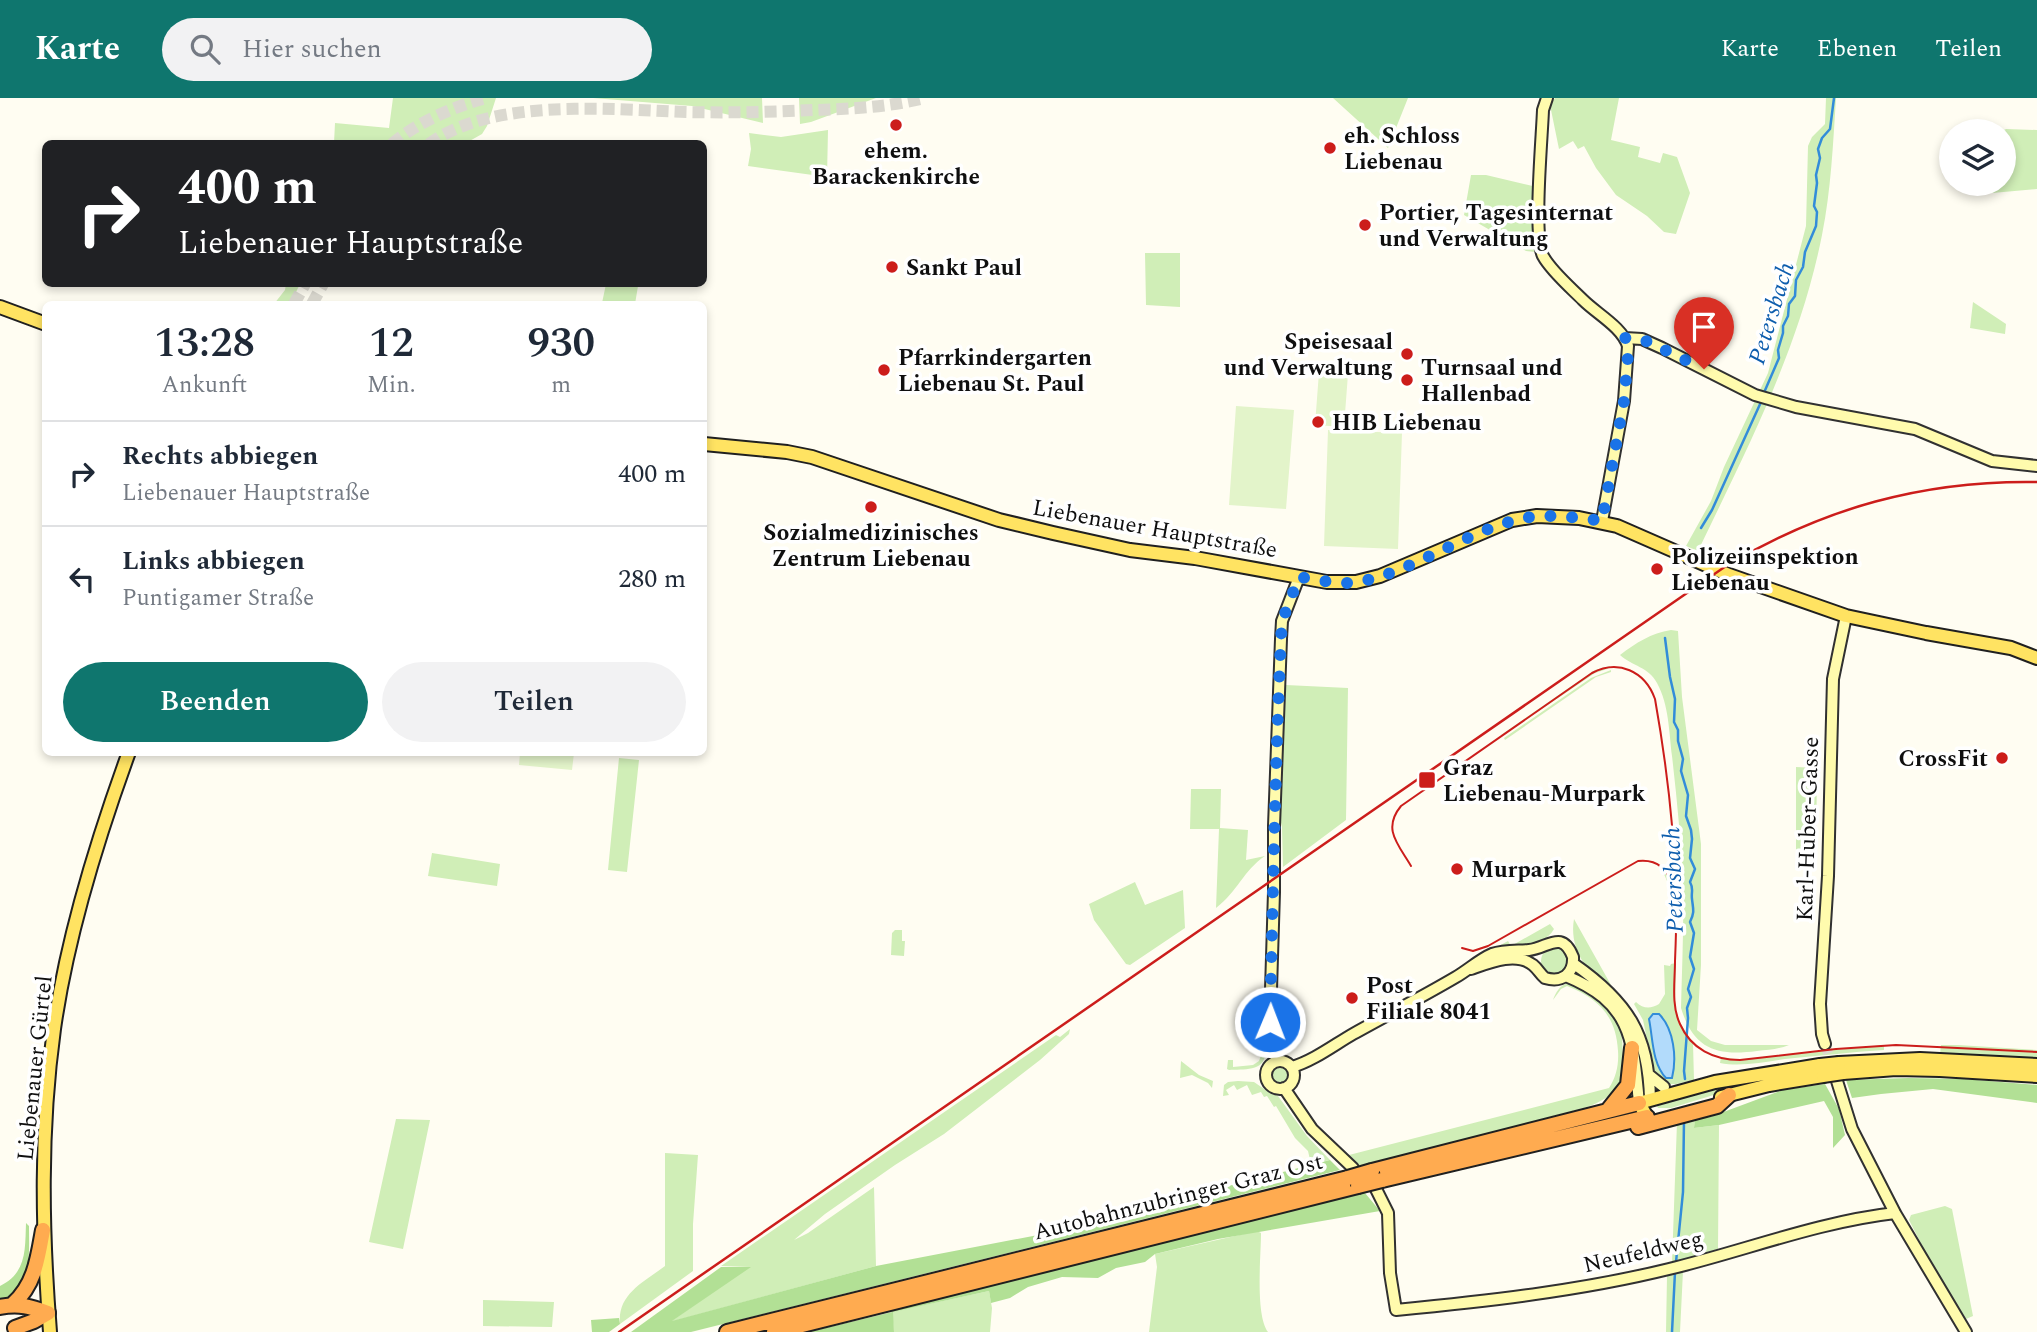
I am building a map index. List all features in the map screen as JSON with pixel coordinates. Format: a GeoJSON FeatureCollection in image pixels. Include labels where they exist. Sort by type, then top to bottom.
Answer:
{"type":"FeatureCollection","features":[{"type":"Feature","properties":{"kind":"highway"},"geometry":{"type":"LineString","coordinates":[[1606,1111],[1628,1085],[1632,1048]]}},
{"type":"Feature","properties":{"kind":"highway"},"geometry":{"type":"LineString","coordinates":[[1480,1158],[1490,1162],[1651,1124],[1717,1106],[1729,1095]]}},
{"type":"Feature","properties":{"kind":"highway","name":"Autobahnzubringer Graz Ost"},"geometry":{"type":"LineString","coordinates":[[1377,1180],[1606,1111],[1645,1102]]}},
{"type":"Feature","properties":{"kind":"highway","name":"Autobahnzubringer Graz Ost"},"geometry":{"type":"LineString","coordinates":[[727,1332],[1353,1177],[1377,1180],[1647,1117]]}},
{"type":"Feature","properties":{"kind":"highway","name":"Autobahnzubringer Graz Ost"},"geometry":{"type":"LineString","coordinates":[[774,1332],[1353,1177]]}},
{"type":"Feature","properties":{"kind":"highway"},"geometry":{"type":"LineString","coordinates":[[7,1306],[29,1286],[43,1230]]}},
{"type":"Feature","properties":{"kind":"highway"},"geometry":{"type":"LineString","coordinates":[[7,1306],[26,1305],[48,1313]]}},
{"type":"Feature","properties":{"kind":"highway"},"geometry":{"type":"LineString","coordinates":[[13,1328],[48,1313]]}},
{"type":"Feature","properties":{"kind":"main road"},"geometry":{"type":"LineString","coordinates":[[1547,98],[1543,110],[1540,245],[1544,257],[1570,287],[1593,310],[1617,328],[1625,338],[1628,355],[1624,401],[1602,521]]}},
{"type":"Feature","properties":{"kind":"main road"},"geometry":{"type":"LineString","coordinates":[[0,307],[42,323]]}},
{"type":"Feature","properties":{"kind":"main road"},"geometry":{"type":"LineString","coordinates":[[1625,338],[1642,339],[1755,395],[1771,400],[1915,429],[1992,461],[2037,466]]}},
{"type":"Feature","properties":{"kind":"main road","name":"Liebenauer Hauptstraße"},"geometry":{"type":"LineString","coordinates":[[707,443],[812,457],[999,520],[1130,550],[1195,558],[1327,582],[1356,582],[1397,570],[1513,520],[1537,516],[1602,521],[1638,534],[1729,575],[1846,615],[1926,634],[2011,648],[2037,658]]}},
{"type":"Feature","properties":{"kind":"main road"},"geometry":{"type":"LineString","coordinates":[[1277,1061],[1270,1022],[1281,639],[1282,621],[1299,577]]}},
{"type":"Feature","properties":{"kind":"main road","name":"Karl-Huber-Gasse"},"geometry":{"type":"LineString","coordinates":[[1825,1044],[1819,1004],[1828,876],[1833,679],[1846,615]]}},
{"type":"Feature","properties":{"kind":"main road","name":"Liebenauer Gürtel"},"geometry":{"type":"LineString","coordinates":[[50,1332],[43,1230],[46,1108],[56,1016],[82,900],[129,756]]}},
{"type":"Feature","properties":{"kind":"main road"},"geometry":{"type":"LineString","coordinates":[[1292,1067],[1471,969],[1488,956],[1540,947],[1552,942],[1562,943],[1571,950],[1574,964],[1603,986],[1629,1015],[1639,1033],[1648,1075],[1645,1102]]}},
{"type":"Feature","properties":{"kind":"main road"},"geometry":{"type":"LineString","coordinates":[[1536,967],[1535,957],[1540,947]]}},
{"type":"Feature","properties":{"kind":"main road"},"geometry":{"type":"LineString","coordinates":[[1471,969],[1491,962],[1514,959],[1528,962],[1549,980],[1559,980],[1566,976],[1574,964]]}},
{"type":"Feature","properties":{"kind":"main road"},"geometry":{"type":"LineString","coordinates":[[1566,976],[1595,991],[1616,1009],[1627,1028],[1647,1117],[1821,1070]]}},
{"type":"Feature","properties":{"kind":"main road"},"geometry":{"type":"LineString","coordinates":[[1840,1072],[1920,1059],[2037,1065]]}},
{"type":"Feature","properties":{"kind":"main road"},"geometry":{"type":"LineString","coordinates":[[1277,1061],[1292,1067],[1293,1079],[1284,1088],[1274,1087],[1267,1081],[1267,1069],[1277,1061]]}},
{"type":"Feature","properties":{"kind":"main road"},"geometry":{"type":"LineString","coordinates":[[1645,1102],[1701,1086],[1759,1074],[1896,1069],[2037,1076]]}},
{"type":"Feature","properties":{"kind":"main road"},"geometry":{"type":"LineString","coordinates":[[1840,1072],[1852,1129],[1895,1213],[1966,1332]]}},
{"type":"Feature","properties":{"kind":"main road"},"geometry":{"type":"LineString","coordinates":[[1648,1075],[1664,1087],[1701,1086]]}},
{"type":"Feature","properties":{"kind":"main road"},"geometry":{"type":"LineString","coordinates":[[1284,1088],[1311,1129],[1353,1177]]}},
{"type":"Feature","properties":{"kind":"main road","name":"Neufeldweg"},"geometry":{"type":"LineString","coordinates":[[1377,1180],[1388,1213],[1390,1273],[1396,1310],[1538,1293],[1668,1270],[1836,1222],[1895,1213]]}},
{"type":"Feature","properties":{"kind":"green space"},"geometry":{"type":"Polygon","coordinates":[[[393,98],[496,98],[487,126],[482,134],[471,140],[334,140],[335,123],[389,128],[393,98]]]}},
{"type":"Feature","properties":{"kind":"green space"},"geometry":{"type":"Polygon","coordinates":[[[593,98],[762,98],[763,123],[692,106],[593,98]]]}},
{"type":"Feature","properties":{"kind":"green space"},"geometry":{"type":"Polygon","coordinates":[[[799,98],[876,98],[800,124],[799,98]]]}},
{"type":"Feature","properties":{"kind":"green space"},"geometry":{"type":"Polygon","coordinates":[[[1333,98],[1408,98],[1388,148],[1333,98]]]}},
{"type":"Feature","properties":{"kind":"green space"},"geometry":{"type":"Polygon","coordinates":[[[1555,98],[1619,98],[1611,140],[1640,147],[1638,157],[1660,163],[1663,153],[1677,157],[1690,193],[1676,234],[1664,232],[1647,216],[1616,195],[1584,146],[1578,149],[1573,141],[1559,149],[1550,105],[1555,98]]]}},
{"type":"Feature","properties":{"kind":"green space"},"geometry":{"type":"Polygon","coordinates":[[[1826,98],[1836,98],[1833,150],[1825,218],[1812,277],[1770,397],[1698,551],[1686,546],[1711,501],[1768,373],[1806,226],[1808,146],[1812,137],[1825,124],[1826,98]]]}},
{"type":"Feature","properties":{"kind":"green space"},"geometry":{"type":"Polygon","coordinates":[[[2016,129],[2037,130],[2037,189],[2016,191],[2016,129]]]}},
{"type":"Feature","properties":{"kind":"green space"},"geometry":{"type":"Polygon","coordinates":[[[828,130],[827,177],[748,166],[751,149],[749,133],[781,137],[828,130]]]}},
{"type":"Feature","properties":{"kind":"green space"},"geometry":{"type":"Polygon","coordinates":[[[1471,175],[1486,175],[1537,187],[1535,252],[1526,251],[1464,215],[1471,175]]]}},
{"type":"Feature","properties":{"kind":"green space"},"geometry":{"type":"Polygon","coordinates":[[[1145,253],[1180,253],[1180,307],[1146,305],[1145,253]]]}},
{"type":"Feature","properties":{"kind":"green space"},"geometry":{"type":"Polygon","coordinates":[[[286,287],[298,287],[292,301],[276,301],[286,287]]]}},
{"type":"Feature","properties":{"kind":"green space"},"geometry":{"type":"Polygon","coordinates":[[[605,287],[638,287],[636,301],[602,301],[605,287]]]}},
{"type":"Feature","properties":{"kind":"green space"},"geometry":{"type":"Polygon","coordinates":[[[1973,302],[2006,324],[2005,334],[1970,328],[1973,302]]]}},
{"type":"Feature","properties":{"kind":"green space"},"geometry":{"type":"Polygon","coordinates":[[[1319,372],[1348,374],[1344,427],[1315,425],[1319,372]]]}},
{"type":"Feature","properties":{"kind":"green space"},"geometry":{"type":"Polygon","coordinates":[[[1236,406],[1294,410],[1286,509],[1229,505],[1236,406]]]}},
{"type":"Feature","properties":{"kind":"green space"},"geometry":{"type":"Polygon","coordinates":[[[1328,430],[1402,433],[1398,549],[1324,546],[1328,430]]]}},
{"type":"Feature","properties":{"kind":"green space"},"geometry":{"type":"Polygon","coordinates":[[[1671,630],[1678,631],[1682,697],[1701,844],[1701,965],[1697,1030],[1711,1041],[1725,1045],[1789,1045],[1761,1051],[1719,1051],[1700,1041],[1686,1022],[1681,1008],[1683,884],[1668,719],[1661,691],[1654,678],[1620,655],[1644,639],[1671,630]]]}},
{"type":"Feature","properties":{"kind":"green space"},"geometry":{"type":"Polygon","coordinates":[[[1610,666],[1595,673],[1501,735],[1595,670],[1610,666]]]}},
{"type":"Feature","properties":{"kind":"green space"},"geometry":{"type":"Polygon","coordinates":[[[1611,670],[1596,677],[1505,740],[1504,738],[1591,678],[1611,670]]]}},
{"type":"Feature","properties":{"kind":"green space"},"geometry":{"type":"Polygon","coordinates":[[[1286,685],[1348,688],[1346,820],[1283,867],[1280,818],[1286,685]]]}},
{"type":"Feature","properties":{"kind":"green space"},"geometry":{"type":"Polygon","coordinates":[[[520,756],[574,756],[572,770],[519,765],[520,756]]]}},
{"type":"Feature","properties":{"kind":"green space"},"geometry":{"type":"Polygon","coordinates":[[[619,758],[639,760],[627,872],[608,870],[619,758]]]}},
{"type":"Feature","properties":{"kind":"green space"},"geometry":{"type":"Polygon","coordinates":[[[1796,767],[1817,768],[1816,853],[1796,853],[1796,767]]]}},
{"type":"Feature","properties":{"kind":"green space"},"geometry":{"type":"Polygon","coordinates":[[[1191,789],[1221,789],[1220,828],[1248,830],[1246,860],[1265,856],[1216,908],[1219,829],[1190,829],[1191,789]]]}},
{"type":"Feature","properties":{"kind":"green space"},"geometry":{"type":"Polygon","coordinates":[[[432,853],[500,864],[497,886],[428,876],[432,853]]]}},
{"type":"Feature","properties":{"kind":"green space"},"geometry":{"type":"Polygon","coordinates":[[[1672,857],[1677,858],[1678,904],[1669,904],[1668,883],[1663,872],[1672,857]]]}},
{"type":"Feature","properties":{"kind":"green space"},"geometry":{"type":"Polygon","coordinates":[[[1135,882],[1145,905],[1183,890],[1185,928],[1130,965],[1126,964],[1094,920],[1089,904],[1135,882]]]}},
{"type":"Feature","properties":{"kind":"green space"},"geometry":{"type":"Polygon","coordinates":[[[1574,919],[1611,985],[1594,974],[1581,958],[1574,940],[1574,919]]]}},
{"type":"Feature","properties":{"kind":"green space"},"geometry":{"type":"Polygon","coordinates":[[[1550,924],[1554,929],[1537,943],[1513,948],[1497,947],[1508,941],[1511,946],[1550,924]]]}},
{"type":"Feature","properties":{"kind":"green space"},"geometry":{"type":"Polygon","coordinates":[[[902,930],[902,941],[905,941],[904,956],[891,955],[892,933],[902,930]]]}},
{"type":"Feature","properties":{"kind":"green space"},"geometry":{"type":"Polygon","coordinates":[[[1554,948],[1563,952],[1567,961],[1563,970],[1554,974],[1545,970],[1541,961],[1545,952],[1554,948]]]}},
{"type":"Feature","properties":{"kind":"green space"},"geometry":{"type":"Polygon","coordinates":[[[1676,963],[1675,1007],[1680,1023],[1693,1043],[1694,1080],[1666,1084],[1654,1073],[1643,1020],[1634,1004],[1636,1002],[1641,1006],[1653,1007],[1659,1004],[1665,994],[1664,965],[1676,963]]]}},
{"type":"Feature","properties":{"kind":"green space"},"geometry":{"type":"Polygon","coordinates":[[[1568,983],[1583,988],[1597,998],[1614,1016],[1620,1027],[1623,1073],[1616,1089],[1607,1097],[1584,1108],[1360,1167],[1349,1155],[1609,1088],[1618,1061],[1614,1028],[1604,1010],[1578,991],[1567,986],[1561,989],[1553,1000],[1558,990],[1568,983]]]}},
{"type":"Feature","properties":{"kind":"green space"},"geometry":{"type":"Polygon","coordinates":[[[1070,1029],[1069,1034],[1040,1060],[944,1134],[825,1214],[794,1240],[874,1187],[876,1266],[670,1322],[749,1267],[721,1266],[1056,1035],[1060,1037],[1070,1029]]]}},
{"type":"Feature","properties":{"kind":"green space"},"geometry":{"type":"Polygon","coordinates":[[[1884,1045],[1884,1050],[1744,1064],[1720,1063],[1721,1057],[1741,1060],[1884,1045]]]}},
{"type":"Feature","properties":{"kind":"green space"},"geometry":{"type":"Polygon","coordinates":[[[1941,1045],[2037,1050],[2037,1059],[1940,1054],[1941,1045]]]}},
{"type":"Feature","properties":{"kind":"green space"},"geometry":{"type":"Polygon","coordinates":[[[1265,1052],[1262,1063],[1258,1066],[1227,1069],[1228,1060],[1233,1060],[1233,1067],[1253,1065],[1265,1052]]]}},
{"type":"Feature","properties":{"kind":"green space"},"geometry":{"type":"Polygon","coordinates":[[[1181,1061],[1199,1075],[1213,1081],[1212,1088],[1192,1075],[1180,1078],[1181,1061]]]}},
{"type":"Feature","properties":{"kind":"green space"},"geometry":{"type":"Polygon","coordinates":[[[1276,1066],[1285,1067],[1289,1073],[1282,1084],[1276,1083],[1271,1076],[1276,1066]]]}},
{"type":"Feature","properties":{"kind":"green space"},"geometry":{"type":"Polygon","coordinates":[[[1967,1067],[1730,1090],[1671,1108],[1658,1108],[1656,1104],[1728,1085],[1801,1072],[1967,1067]]]}},
{"type":"Feature","properties":{"kind":"green space"},"geometry":{"type":"Polygon","coordinates":[[[1908,1078],[2037,1085],[2037,1103],[1933,1089],[1852,1098],[1846,1080],[1908,1078]]]}},
{"type":"Feature","properties":{"kind":"green space"},"geometry":{"type":"Polygon","coordinates":[[[1238,1081],[1254,1082],[1278,1096],[1307,1136],[1330,1160],[1311,1164],[1308,1151],[1295,1138],[1276,1106],[1261,1092],[1252,1095],[1247,1085],[1237,1090],[1234,1085],[1226,1090],[1229,1095],[1223,1096],[1224,1085],[1238,1081]]]}},
{"type":"Feature","properties":{"kind":"green space"},"geometry":{"type":"Polygon","coordinates":[[[1825,1084],[1839,1109],[1845,1135],[1833,1148],[1833,1117],[1824,1101],[1719,1125],[1694,1128],[1695,1118],[1710,1117],[1783,1090],[1825,1084]]]}},
{"type":"Feature","properties":{"kind":"green space"},"geometry":{"type":"Polygon","coordinates":[[[1695,1118],[1694,1128],[1719,1125],[1718,1249],[1672,1263],[1677,1122],[1695,1118]]]}},
{"type":"Feature","properties":{"kind":"green space"},"geometry":{"type":"Polygon","coordinates":[[[396,1119],[430,1120],[403,1249],[369,1242],[396,1119]]]}},
{"type":"Feature","properties":{"kind":"green space"},"geometry":{"type":"Polygon","coordinates":[[[665,1153],[698,1155],[693,1271],[620,1324],[620,1314],[627,1297],[665,1266],[665,1153]]]}},
{"type":"Feature","properties":{"kind":"green space"},"geometry":{"type":"Polygon","coordinates":[[[1330,1160],[1340,1170],[691,1332],[631,1332],[721,1267],[751,1267],[672,1321],[876,1266],[1033,1236],[1330,1160]]]}},
{"type":"Feature","properties":{"kind":"green space"},"geometry":{"type":"Polygon","coordinates":[[[1365,1193],[1380,1211],[1218,1239],[1155,1254],[1145,1262],[1116,1268],[1098,1278],[1062,1277],[1028,1287],[1010,1298],[991,1303],[989,1291],[893,1312],[894,1332],[809,1332],[892,1312],[891,1308],[1365,1193]]]}},
{"type":"Feature","properties":{"kind":"green space"},"geometry":{"type":"Polygon","coordinates":[[[1945,1206],[1952,1209],[1973,1316],[1966,1319],[1936,1273],[1909,1220],[1911,1215],[1945,1206]]]}},
{"type":"Feature","properties":{"kind":"green space"},"geometry":{"type":"Polygon","coordinates":[[[26,1223],[29,1226],[29,1259],[24,1281],[11,1298],[0,1302],[0,1286],[15,1274],[23,1259],[26,1223]]]}},
{"type":"Feature","properties":{"kind":"green space"},"geometry":{"type":"Polygon","coordinates":[[[1257,1231],[1261,1233],[1261,1312],[1268,1332],[1149,1332],[1157,1267],[1155,1254],[1257,1231]]]}},
{"type":"Feature","properties":{"kind":"green space"},"geometry":{"type":"Polygon","coordinates":[[[1683,1271],[1680,1332],[1666,1332],[1667,1276],[1683,1271]]]}},
{"type":"Feature","properties":{"kind":"green space"},"geometry":{"type":"Polygon","coordinates":[[[989,1291],[992,1308],[990,1332],[894,1332],[892,1312],[989,1291]]]}},
{"type":"Feature","properties":{"kind":"green space"},"geometry":{"type":"Polygon","coordinates":[[[483,1300],[554,1302],[552,1327],[483,1326],[483,1300]]]}},
{"type":"Feature","properties":{"kind":"green space"},"geometry":{"type":"Polygon","coordinates":[[[619,1318],[620,1324],[609,1332],[592,1332],[591,1320],[619,1318]]]}},
{"type":"Feature","properties":{"kind":"water"},"geometry":{"type":"Polygon","coordinates":[[[1653,1014],[1659,1014],[1664,1020],[1671,1036],[1674,1053],[1672,1078],[1666,1078],[1658,1065],[1649,1019],[1653,1014]]]}},
{"type":"Feature","properties":{"kind":"waterway","name":"Petersbach"},"geometry":{"type":"LineString","coordinates":[[1763,395],[1779,358],[1778,350],[1789,304],[1795,296],[1796,280],[1816,226],[1817,212],[1814,206],[1820,158],[1818,149],[1822,138],[1830,129],[1834,98]]}},
{"type":"Feature","properties":{"kind":"waterway","name":"Petersbach"},"geometry":{"type":"LineString","coordinates":[[1701,528],[1712,510],[1761,402]]}},
{"type":"Feature","properties":{"kind":"waterway","name":"Petersbach"},"geometry":{"type":"LineString","coordinates":[[1665,638],[1675,699],[1674,722],[1683,759],[1681,771],[1688,795],[1686,816],[1692,839],[1690,858],[1695,869],[1690,882],[1693,910],[1690,922],[1694,933],[1690,957],[1694,969],[1688,989],[1691,997],[1687,1008],[1685,1079]]}},
{"type":"Feature","properties":{"kind":"waterway","name":"Petersbach"},"geometry":{"type":"LineString","coordinates":[[1676,1262],[1683,1192],[1684,1120]]}},
{"type":"Feature","properties":{"kind":"waterway","name":"Petersbach"},"geometry":{"type":"LineString","coordinates":[[1672,1332],[1675,1272]]}},
{"type":"Feature","properties":{"kind":"tunnel"},"geometry":{"type":"LineString","coordinates":[[397,140],[436,116],[486,98]]}},
{"type":"Feature","properties":{"kind":"tunnel"},"geometry":{"type":"LineString","coordinates":[[436,140],[455,129],[484,119],[517,113],[587,109],[702,112],[842,109],[898,104],[925,98]]}},
{"type":"Feature","properties":{"kind":"tunnel"},"geometry":{"type":"LineString","coordinates":[[296,301],[303,287]]}},
{"type":"Feature","properties":{"kind":"tunnel"},"geometry":{"type":"LineString","coordinates":[[314,301],[321,287]]}},
{"type":"Feature","properties":{"kind":"tunnel"},"geometry":{"type":"LineString","coordinates":[[1825,1044],[1834,1071]]}},
{"type":"Feature","properties":{"kind":"tram line"},"geometry":{"type":"LineString","coordinates":[[1411,866],[1392,829],[1395,814],[1401,806],[1592,673],[1611,667],[1630,670],[1645,681],[1655,699],[1666,770],[1673,843],[1676,908],[1675,1009],[1690,1040],[1712,1055],[1740,1060],[1896,1045],[2037,1052]]}},
{"type":"Feature","properties":{"kind":"tram line"},"geometry":{"type":"LineString","coordinates":[[1462,948],[1473,951],[1488,946],[1638,861],[1660,866],[1672,885]]}},
{"type":"Feature","properties":{"kind":"railway"},"geometry":{"type":"LineString","coordinates":[[619,1332],[1726,566],[1800,528],[1837,513],[1876,502],[1914,492],[1954,486],[2037,482]]}},
{"type":"Feature","properties":{"kind":"place","name":"ehem. Barackenkirche"},"geometry":{"type":"Point","coordinates":[896,125]}},
{"type":"Feature","properties":{"kind":"place","name":"eh. Schloss Liebenau"},"geometry":{"type":"Point","coordinates":[1330,148]}},
{"type":"Feature","properties":{"kind":"place","name":"Portier, Tagesinternat und Verwaltung"},"geometry":{"type":"Point","coordinates":[1365,225]}},
{"type":"Feature","properties":{"kind":"place","name":"Sankt Paul"},"geometry":{"type":"Point","coordinates":[892,267]}},
{"type":"Feature","properties":{"kind":"place","name":"Speisesaal und Verwaltung"},"geometry":{"type":"Point","coordinates":[1407,354]}},
{"type":"Feature","properties":{"kind":"place","name":"Pfarrkindergarten Liebenau St. Paul"},"geometry":{"type":"Point","coordinates":[884,370]}},
{"type":"Feature","properties":{"kind":"place","name":"Turnsaal und Hallenbad"},"geometry":{"type":"Point","coordinates":[1407,380]}},
{"type":"Feature","properties":{"kind":"place","name":"HIB Liebenau"},"geometry":{"type":"Point","coordinates":[1318,422]}},
{"type":"Feature","properties":{"kind":"place","name":"Sozialmedizinisches Zentrum Liebenau"},"geometry":{"type":"Point","coordinates":[871,507]}},
{"type":"Feature","properties":{"kind":"place","name":"Polizeiinspektion Liebenau"},"geometry":{"type":"Point","coordinates":[1657,569]}},
{"type":"Feature","properties":{"kind":"place","name":"CrossFit"},"geometry":{"type":"Point","coordinates":[2002,758]}},
{"type":"Feature","properties":{"kind":"place","name":"Graz Liebenau-Murpark"},"geometry":{"type":"Point","coordinates":[1427,780]}},
{"type":"Feature","properties":{"kind":"place","name":"Murpark"},"geometry":{"type":"Point","coordinates":[1457,869]}},
{"type":"Feature","properties":{"kind":"place","name":"Post Filiale 8041"},"geometry":{"type":"Point","coordinates":[1352,998]}},
{"type":"Feature","properties":{"kind":"route"},"geometry":{"type":"LineString","coordinates":[[1270,1022],[1282,621],[1299,577],[1327,582],[1356,582],[1380,576],[1513,520],[1537,516],[1602,521],[1624,401],[1628,355],[1625,338],[1642,339],[1704,369]]}}]}
